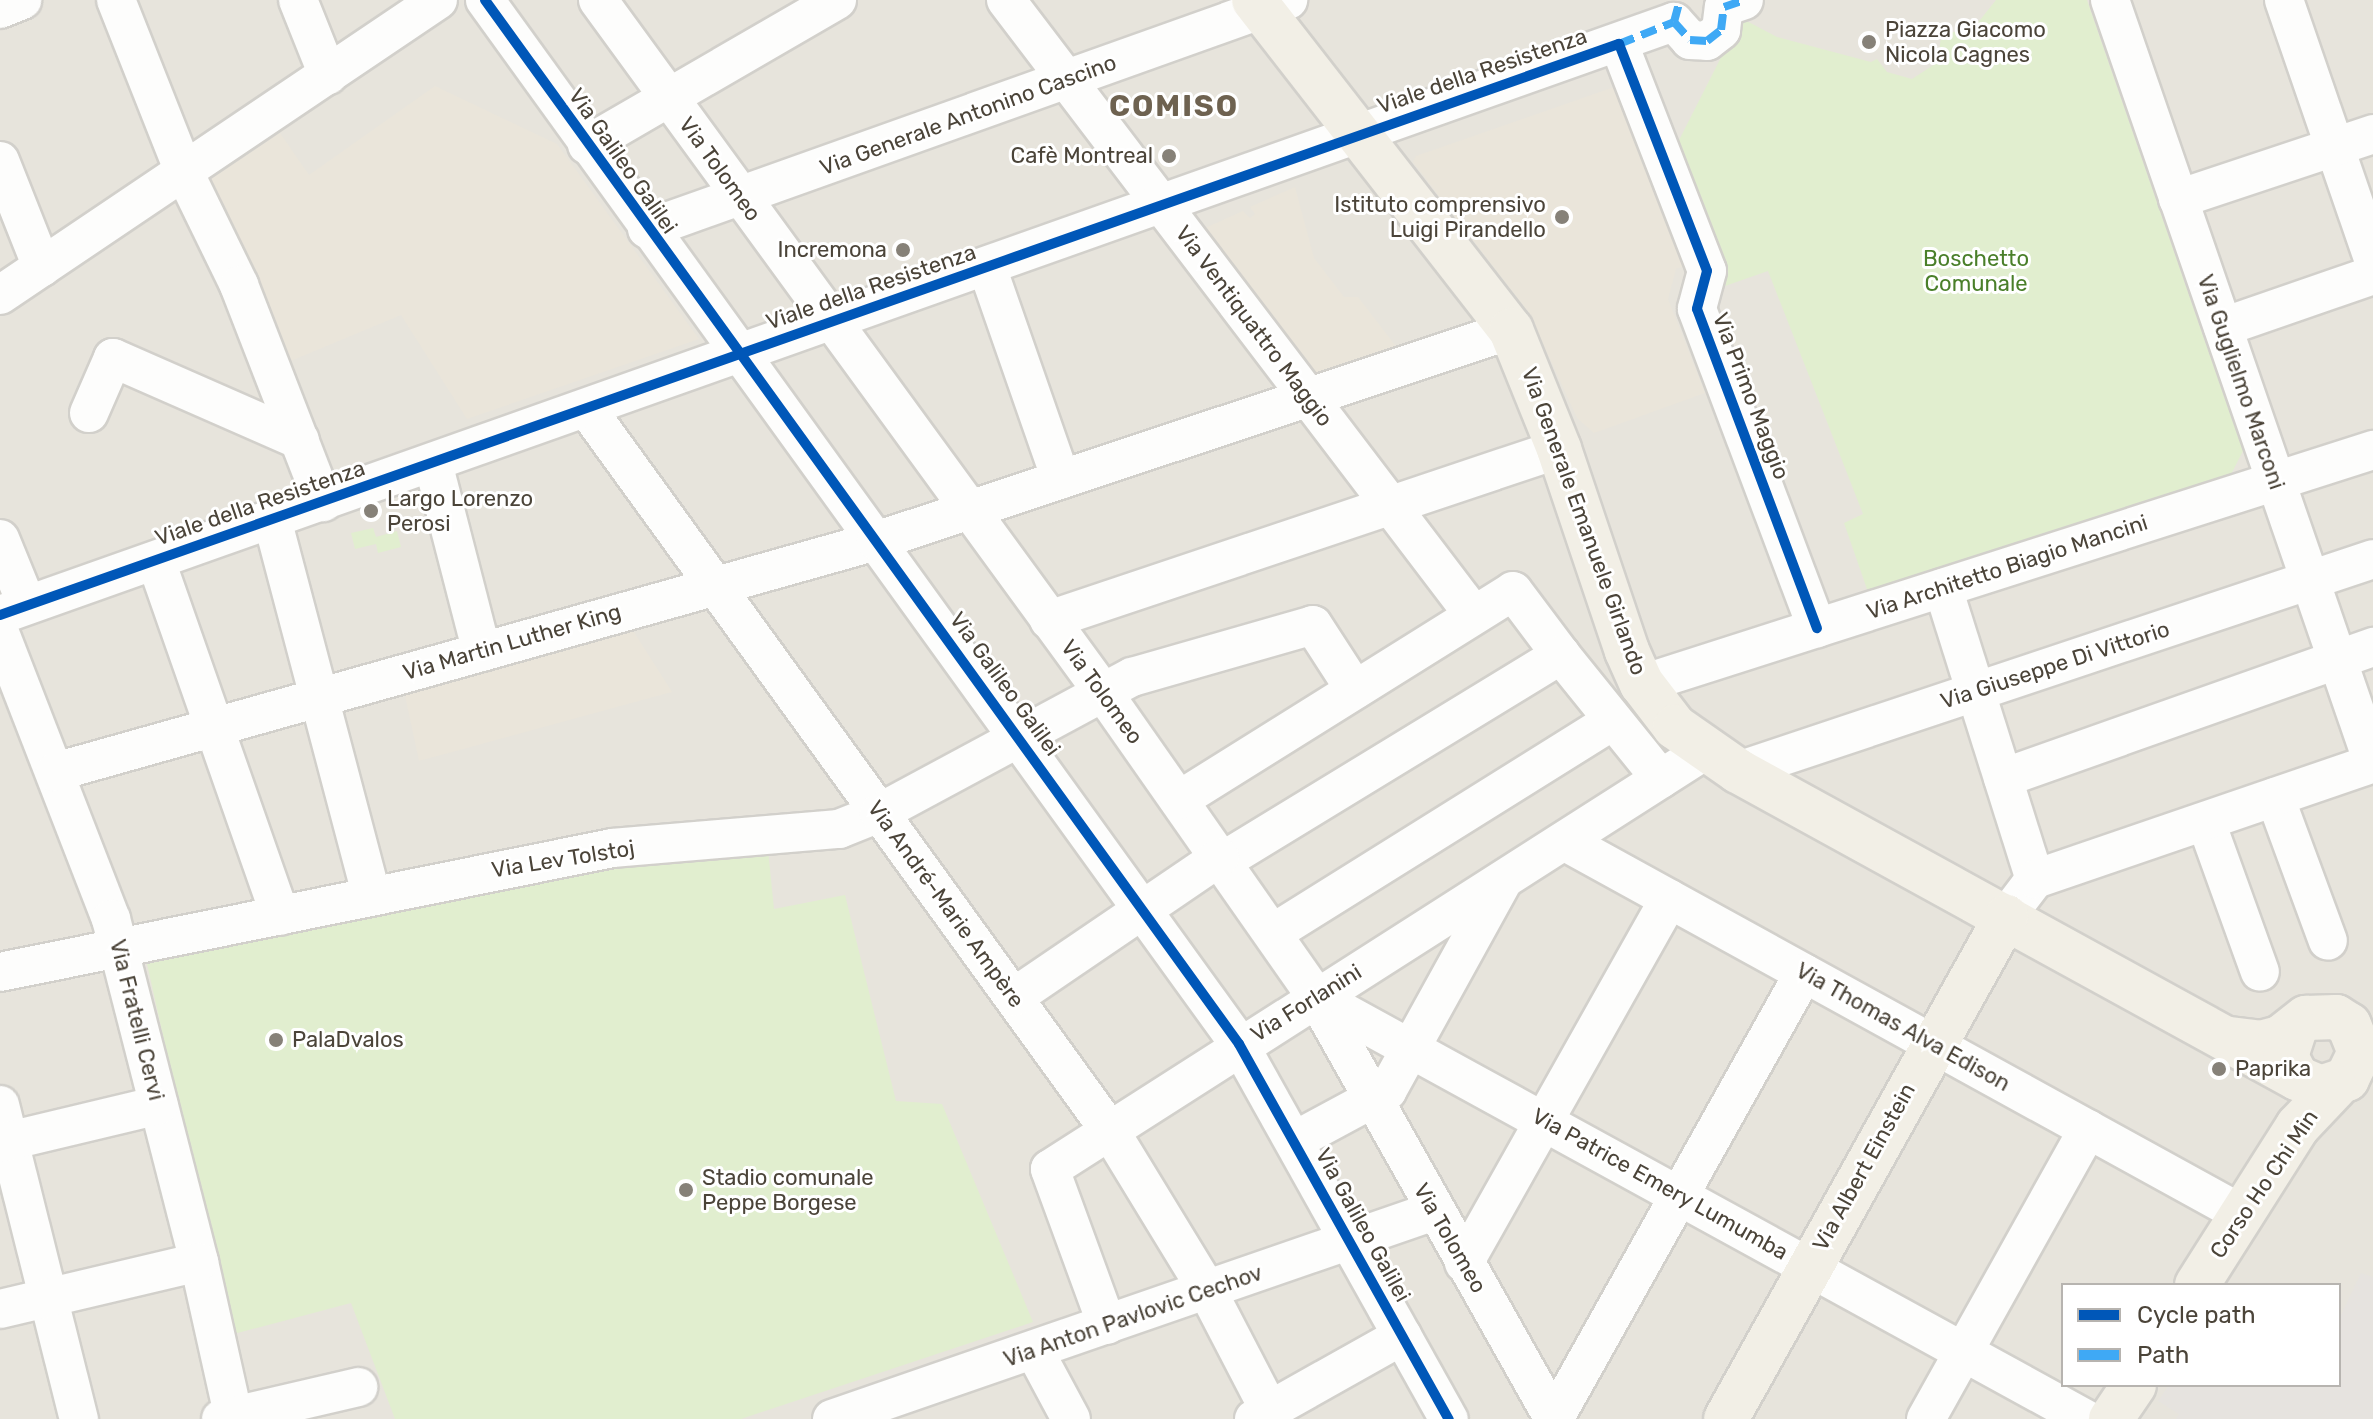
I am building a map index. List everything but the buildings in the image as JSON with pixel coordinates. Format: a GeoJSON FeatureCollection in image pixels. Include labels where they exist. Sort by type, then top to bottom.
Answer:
{"type":"FeatureCollection","features":[{"type":"Feature","properties":{"kind":"main road","name":"Via Generale Emanuele Girlando"},"geometry":{"type":"LineString","coordinates":[[1268,3],[1358,136],[1511,330],[1559,449],[1642,684],[1675,727],[1721,761],[2230,1039],[2316,1082]]}},
{"type":"Feature","properties":{"kind":"main road","name":"Via Albert Einstein"},"geometry":{"type":"LineString","coordinates":[[1726,1419],[1931,1043],[2006,917]]}},
{"type":"Feature","properties":{"kind":"main road"},"geometry":{"type":"LineString","coordinates":[[2230,1039],[2261,1043],[2347,1026]]}},
{"type":"Feature","properties":{"kind":"main road"},"geometry":{"type":"LineString","coordinates":[[2316,1082],[2286,1056],[2347,1026]]}},
{"type":"Feature","properties":{"kind":"main road","name":"Corso Ho Chi Min"},"geometry":{"type":"LineString","coordinates":[[2198,1283],[2298,1126],[2316,1082],[2357,1067],[2347,1026]]}},
{"type":"Feature","properties":{"kind":"street"},"geometry":{"type":"LineString","coordinates":[[0,9],[22,0]]}},
{"type":"Feature","properties":{"kind":"street"},"geometry":{"type":"LineString","coordinates":[[116,0],[184,172],[239,285],[323,502]]}},
{"type":"Feature","properties":{"kind":"street"},"geometry":{"type":"LineString","coordinates":[[298,0],[328,75]]}},
{"type":"Feature","properties":{"kind":"street"},"geometry":{"type":"LineString","coordinates":[[0,295],[438,0]]}},
{"type":"Feature","properties":{"kind":"street","name":"Via Galileo Galilei"},"geometry":{"type":"LineString","coordinates":[[485,0],[647,229],[1019,736],[1239,1044],[1449,1419]]}},
{"type":"Feature","properties":{"kind":"street","name":"Via Tolomeo"},"geometry":{"type":"LineString","coordinates":[[598,0],[829,323],[1102,691],[1273,933],[1316,997],[1370,1099],[1554,1419]]}},
{"type":"Feature","properties":{"kind":"street"},"geometry":{"type":"LineString","coordinates":[[587,145],[669,98],[797,10],[837,0]]}},
{"type":"Feature","properties":{"kind":"street","name":"Via Ventiquattro Maggio"},"geometry":{"type":"LineString","coordinates":[[1006,0],[1473,614]]}},
{"type":"Feature","properties":{"kind":"street","name":"Via Guglielmo Marconi"},"geometry":{"type":"LineString","coordinates":[[2110,0],[2373,763]]}},
{"type":"Feature","properties":{"kind":"street"},"geometry":{"type":"LineString","coordinates":[[2289,1],[2373,259]]}},
{"type":"Feature","properties":{"kind":"street","name":"Viale della Resistenza"},"geometry":{"type":"LineString","coordinates":[[13,610],[1619,44],[1677,11],[1690,40],[1707,41],[1721,30],[1729,2]]}},
{"type":"Feature","properties":{"kind":"street","name":"Via Generale Antonino Cascino"},"geometry":{"type":"LineString","coordinates":[[647,229],[1067,80],[1268,3]]}},
{"type":"Feature","properties":{"kind":"street","name":"Via Primo Maggio"},"geometry":{"type":"LineString","coordinates":[[1619,44],[1707,271],[1697,309],[1817,628]]}},
{"type":"Feature","properties":{"kind":"street"},"geometry":{"type":"LineString","coordinates":[[2178,199],[2373,134]]}},
{"type":"Feature","properties":{"kind":"street"},"geometry":{"type":"LineString","coordinates":[[0,161],[42,267]]}},
{"type":"Feature","properties":{"kind":"street"},"geometry":{"type":"LineString","coordinates":[[987,267],[1061,480]]}},
{"type":"Feature","properties":{"kind":"street"},"geometry":{"type":"LineString","coordinates":[[2223,327],[2373,275]]}},
{"type":"Feature","properties":{"kind":"street","name":"Via Martin Luther King"},"geometry":{"type":"LineString","coordinates":[[55,772],[715,583],[876,541],[1511,330]]}},
{"type":"Feature","properties":{"kind":"street"},"geometry":{"type":"LineString","coordinates":[[89,413],[113,358],[300,440]]}},
{"type":"Feature","properties":{"kind":"street","name":"Via André-Marie Ampère"},"geometry":{"type":"LineString","coordinates":[[587,409],[1110,1131],[1207,1290],[1266,1416]]}},
{"type":"Feature","properties":{"kind":"street"},"geometry":{"type":"LineString","coordinates":[[1049,620],[1559,449]]}},
{"type":"Feature","properties":{"kind":"street","name":"Via Architetto Biagio Mancini"},"geometry":{"type":"LineString","coordinates":[[1642,684],[2373,450]]}},
{"type":"Feature","properties":{"kind":"street"},"geometry":{"type":"LineString","coordinates":[[433,463],[482,652]]}},
{"type":"Feature","properties":{"kind":"street"},"geometry":{"type":"LineString","coordinates":[[272,519],[371,895]]}},
{"type":"Feature","properties":{"kind":"street"},"geometry":{"type":"LineString","coordinates":[[0,539],[13,610]]}},
{"type":"Feature","properties":{"kind":"street","name":"Via Giuseppe Di Vittorio"},"geometry":{"type":"LineString","coordinates":[[1721,761],[1976,692],[2373,559]]}},
{"type":"Feature","properties":{"kind":"street"},"geometry":{"type":"LineString","coordinates":[[156,561],[280,916]]}},
{"type":"Feature","properties":{"kind":"street"},"geometry":{"type":"LineString","coordinates":[[1943,588],[2035,879]]}},
{"type":"Feature","properties":{"kind":"street"},"geometry":{"type":"LineString","coordinates":[[1179,800],[1513,591],[1611,722],[1661,779]]}},
{"type":"Feature","properties":{"kind":"street","name":"Via Lev Tolstoj"},"geometry":{"type":"LineString","coordinates":[[0,972],[612,848],[839,829],[879,813],[1132,677],[1313,625],[1355,690]]}},
{"type":"Feature","properties":{"kind":"street","name":"Via Fratelli Cervi"},"geometry":{"type":"LineString","coordinates":[[0,633],[119,947],[199,1262],[229,1418]]}},
{"type":"Feature","properties":{"kind":"street"},"geometry":{"type":"LineString","coordinates":[[2003,778],[2373,647]]}},
{"type":"Feature","properties":{"kind":"street"},"geometry":{"type":"LineString","coordinates":[[1014,997],[1143,908],[1561,655]]}},
{"type":"Feature","properties":{"kind":"street"},"geometry":{"type":"LineString","coordinates":[[1273,933],[1611,722]]}},
{"type":"Feature","properties":{"kind":"street","name":"Via Forlanini"},"geometry":{"type":"LineString","coordinates":[[1107,1325],[1050,1169],[1239,1044],[1661,779],[1721,761]]}},
{"type":"Feature","properties":{"kind":"street"},"geometry":{"type":"LineString","coordinates":[[2006,917],[2035,879],[2373,763]]}},
{"type":"Feature","properties":{"kind":"street"},"geometry":{"type":"LineString","coordinates":[[2275,797],[2328,941]]}},
{"type":"Feature","properties":{"kind":"street"},"geometry":{"type":"LineString","coordinates":[[2206,822],[2260,972]]}},
{"type":"Feature","properties":{"kind":"street","name":"Via Thomas Alva Edison"},"geometry":{"type":"LineString","coordinates":[[1564,841],[2242,1214]]}},
{"type":"Feature","properties":{"kind":"street"},"geometry":{"type":"LineString","coordinates":[[1294,1141],[1387,1091],[1504,879]]}},
{"type":"Feature","properties":{"kind":"street"},"geometry":{"type":"LineString","coordinates":[[1464,1263],[1669,899]]}},
{"type":"Feature","properties":{"kind":"street"},"geometry":{"type":"LineString","coordinates":[[1554,1419],[1804,973]]}},
{"type":"Feature","properties":{"kind":"street","name":"Via Patrice Emery Lumumba"},"geometry":{"type":"LineString","coordinates":[[1316,997],[1964,1352],[2119,1409]]}},
{"type":"Feature","properties":{"kind":"street"},"geometry":{"type":"LineString","coordinates":[[79,1419],[3,1129],[159,1105]]}},
{"type":"Feature","properties":{"kind":"street"},"geometry":{"type":"LineString","coordinates":[[1926,1419],[2088,1129]]}},
{"type":"Feature","properties":{"kind":"street","name":"Via Anton Pavlovic Cechov"},"geometry":{"type":"LineString","coordinates":[[857,1415],[1434,1211]]}},
{"type":"Feature","properties":{"kind":"street"},"geometry":{"type":"LineString","coordinates":[[0,1309],[199,1262]]}},
{"type":"Feature","properties":{"kind":"street"},"geometry":{"type":"LineString","coordinates":[[1266,1416],[1402,1336]]}},
{"type":"Feature","properties":{"kind":"street"},"geometry":{"type":"LineString","coordinates":[[1034,1350],[1071,1419]]}},
{"type":"Feature","properties":{"kind":"street"},"geometry":{"type":"LineString","coordinates":[[229,1418],[358,1387]]}},
{"type":"Feature","properties":{"kind":"shaded area"},"geometry":{"type":"Polygon","coordinates":[[[0,0],[2373,0],[2373,1419],[0,1419],[0,0]]]}},
{"type":"Feature","properties":{"kind":"shaded area","name":"Istituto comprensivo Luigi Pirandello"},"geometry":{"type":"Polygon","coordinates":[[[1620,85],[1687,265],[1676,269],[1668,299],[1705,393],[1594,433],[1577,418],[1529,313],[1413,162],[1416,156],[1620,85]]]}},
{"type":"Feature","properties":{"kind":"shaded area"},"geometry":{"type":"Polygon","coordinates":[[[435,86],[557,144],[699,339],[467,419],[401,315],[281,365],[203,184],[280,133],[309,175],[435,86]]]}},
{"type":"Feature","properties":{"kind":"shaded area"},"geometry":{"type":"Polygon","coordinates":[[[1295,187],[1314,258],[1344,297],[1358,297],[1398,349],[1318,381],[1205,228],[1243,211],[1250,218],[1255,214],[1250,207],[1295,187]]]}},
{"type":"Feature","properties":{"kind":"shaded area"},"geometry":{"type":"Polygon","coordinates":[[[632,629],[672,692],[419,761],[404,691],[632,629]]]}},
{"type":"Feature","properties":{"kind":"shaded area"},"geometry":{"type":"Polygon","coordinates":[[[2361,1273],[2373,1277],[2373,1419],[2176,1419],[2179,1414],[2158,1401],[2168,1387],[2341,1387],[2341,1315],[2361,1273]]]}},
{"type":"Feature","properties":{"kind":"green space","name":"Boschetto Comunale"},"geometry":{"type":"Polygon","coordinates":[[[1996,0],[2087,0],[2243,451],[2226,484],[1869,595],[1844,523],[1863,514],[1768,271],[1725,286],[1674,150],[1741,18],[1777,37],[1871,62],[1877,59],[1887,72],[1912,79],[1938,62],[1941,36],[1976,25],[1996,0]]]}},
{"type":"Feature","properties":{"kind":"green space"},"geometry":{"type":"Polygon","coordinates":[[[373,528],[376,537],[397,531],[401,547],[378,553],[376,544],[355,549],[351,533],[373,528]]]}},
{"type":"Feature","properties":{"kind":"green space","name":"Stadio comunale Peppe Borgese"},"geometry":{"type":"Polygon","coordinates":[[[768,850],[774,909],[845,895],[896,1101],[942,1104],[1033,1322],[741,1419],[395,1419],[351,1303],[230,1335],[147,964],[620,863],[768,850]]]}},
{"type":"Feature","properties":{"kind":"marked path"},"geometry":{"type":"LineString","coordinates":[[1674,22],[1680,0]]}},
{"type":"Feature","properties":{"kind":"marked path"},"geometry":{"type":"LineString","coordinates":[[1619,44],[1674,22],[1690,40],[1707,41],[1721,30],[1724,7],[1744,0]]}},
{"type":"Feature","properties":{"kind":"cycle path"},"geometry":{"type":"LineString","coordinates":[[485,0],[1239,1044],[1449,1419]]}},
{"type":"Feature","properties":{"kind":"cycle path"},"geometry":{"type":"LineString","coordinates":[[0,615],[1619,44],[1707,271],[1697,309],[1817,628]]}},
{"type":"Feature","properties":{"kind":"place","name":"Piazza Giacomo Nicola Cagnes"},"geometry":{"type":"Point","coordinates":[1869,42]}},
{"type":"Feature","properties":{"kind":"place","name":"Cafè Montreal"},"geometry":{"type":"Point","coordinates":[1169,156]}},
{"type":"Feature","properties":{"kind":"place","name":"Istituto comprensivo Luigi Pirandello"},"geometry":{"type":"Point","coordinates":[1562,217]}},
{"type":"Feature","properties":{"kind":"place","name":"Incremona"},"geometry":{"type":"Point","coordinates":[903,250]}},
{"type":"Feature","properties":{"kind":"place","name":"Largo Lorenzo Perosi"},"geometry":{"type":"Point","coordinates":[371,511]}},
{"type":"Feature","properties":{"kind":"place","name":"PalaDvalos"},"geometry":{"type":"Point","coordinates":[276,1040]}},
{"type":"Feature","properties":{"kind":"place","name":"Paprika"},"geometry":{"type":"Point","coordinates":[2219,1069]}},
{"type":"Feature","properties":{"kind":"place","name":"Stadio comunale Peppe Borgese"},"geometry":{"type":"Point","coordinates":[686,1190]}},
{"type":"Feature","properties":{"kind":"district","name":"COMISO"},"geometry":{"type":"Point","coordinates":[1174,106]}}]}
